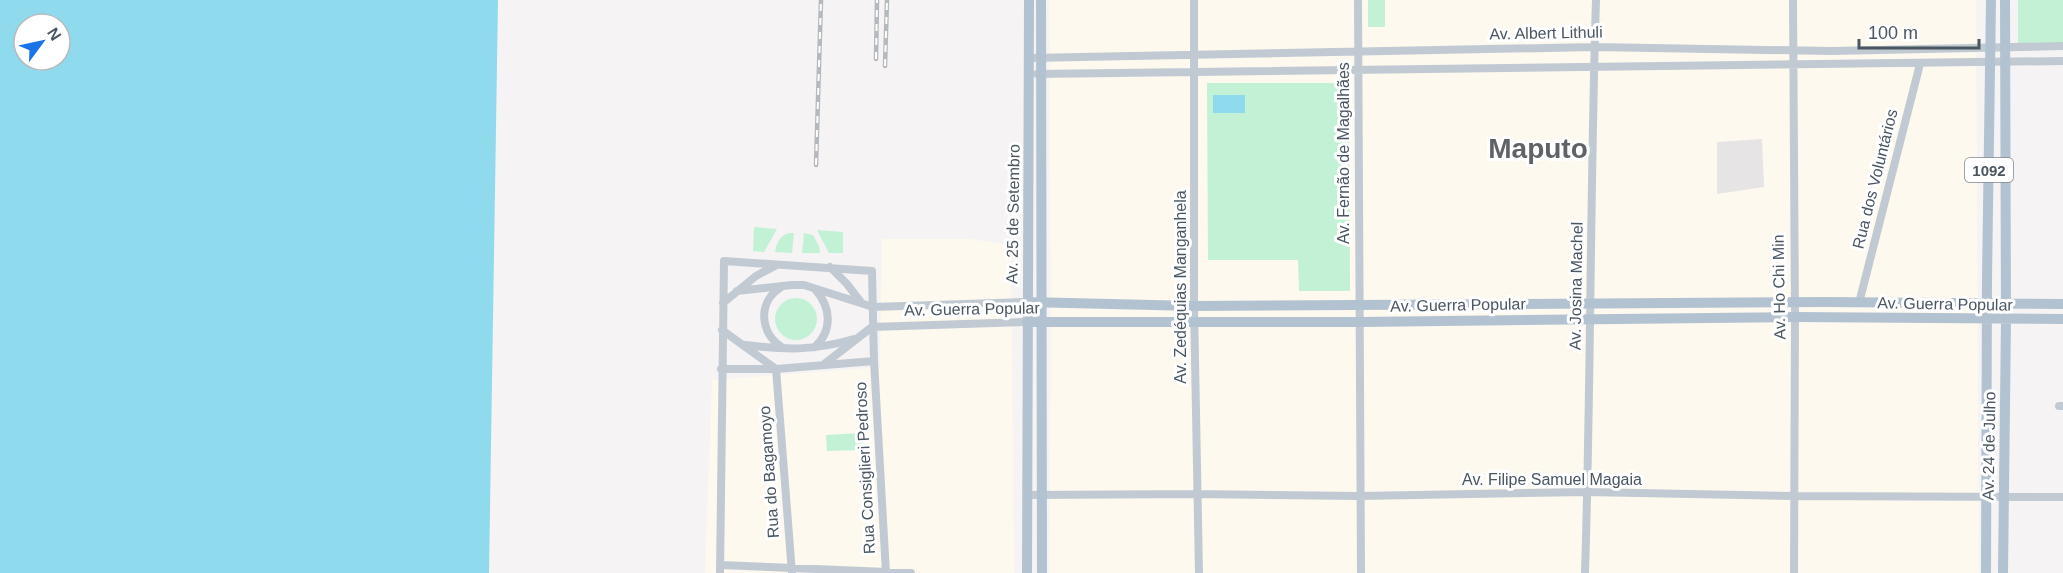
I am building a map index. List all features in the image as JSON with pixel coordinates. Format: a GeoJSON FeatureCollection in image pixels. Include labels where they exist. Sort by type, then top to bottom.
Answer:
{"type":"FeatureCollection","features":[{"type":"Feature","properties":{"kind":"main road","name":"Av. 25 de Setembro"},"geometry":{"type":"LineString","coordinates":[[1029,0],[1029,58],[1036,74],[1042,303],[1042,573]]}},
{"type":"Feature","properties":{"kind":"main road","name":"Av. 25 de Setembro"},"geometry":{"type":"LineString","coordinates":[[1028,573],[1027,302],[1036,74],[1041,57],[1041,0]]}},
{"type":"Feature","properties":{"kind":"main road","name":"1092"},"geometry":{"type":"LineString","coordinates":[[1991,0],[1991,62]]}},
{"type":"Feature","properties":{"kind":"main road","name":"1092"},"geometry":{"type":"LineString","coordinates":[[2005,0],[2006,304]]}},
{"type":"Feature","properties":{"kind":"main road","name":"Av. 24 de Julho"},"geometry":{"type":"LineString","coordinates":[[1986,573],[1987,278],[1991,62]]}},
{"type":"Feature","properties":{"kind":"main road","name":"Av. Guerra Popular"},"geometry":{"type":"LineString","coordinates":[[1027,302],[1194,306],[1794,302],[2063,304]]}},
{"type":"Feature","properties":{"kind":"main road","name":"Av. 24 de Julho"},"geometry":{"type":"LineString","coordinates":[[2003,573],[2006,304]]}},
{"type":"Feature","properties":{"kind":"main road","name":"Av. Guerra Popular"},"geometry":{"type":"LineString","coordinates":[[1027,322],[1360,322],[1796,317],[2063,319]]}},
{"type":"Feature","properties":{"kind":"street","name":"Av. Zedéquias Manganhela"},"geometry":{"type":"LineString","coordinates":[[1194,0],[1194,306],[1199,573]]}},
{"type":"Feature","properties":{"kind":"street","name":"Av. Fernão de Magalhães"},"geometry":{"type":"LineString","coordinates":[[1358,0],[1360,322]]}},
{"type":"Feature","properties":{"kind":"street","name":"Av. Josina Machel"},"geometry":{"type":"LineString","coordinates":[[1585,573],[1596,0]]}},
{"type":"Feature","properties":{"kind":"street","name":"Av. Ho Chi Min"},"geometry":{"type":"LineString","coordinates":[[1793,0],[1794,302],[1796,317],[1794,573]]}},
{"type":"Feature","properties":{"kind":"street","name":"Av. Albert Lithuli"},"geometry":{"type":"LineString","coordinates":[[1029,58],[1594,47],[1831,51],[2063,46]]}},
{"type":"Feature","properties":{"kind":"street","name":"Av. Albert Lithuli"},"geometry":{"type":"LineString","coordinates":[[1036,74],[2063,61]]}},
{"type":"Feature","properties":{"kind":"street","name":"Rua dos Voluntários"},"geometry":{"type":"LineString","coordinates":[[1859,303],[1920,64]]}},
{"type":"Feature","properties":{"kind":"street"},"geometry":{"type":"LineString","coordinates":[[830,267],[724,261],[720,569],[911,573]]}},
{"type":"Feature","properties":{"kind":"street"},"geometry":{"type":"LineString","coordinates":[[723,303],[778,264]]}},
{"type":"Feature","properties":{"kind":"street","name":"Av. Guerra Popular"},"geometry":{"type":"LineString","coordinates":[[830,267],[861,302]]}},
{"type":"Feature","properties":{"kind":"street","name":"Rua Consiglieri Pedroso"},"geometry":{"type":"LineString","coordinates":[[830,267],[872,271],[872,327],[886,572]]}},
{"type":"Feature","properties":{"kind":"street","name":"Av. Guerra Popular"},"geometry":{"type":"LineString","coordinates":[[737,291],[804,285],[873,307],[1027,302]]}},
{"type":"Feature","properties":{"kind":"street"},"geometry":{"type":"LineString","coordinates":[[783,286],[773,292],[767,301],[764,323],[768,335],[786,349]]}},
{"type":"Feature","properties":{"kind":"street"},"geometry":{"type":"LineString","coordinates":[[815,289],[827,307],[829,318],[828,329],[815,347]]}},
{"type":"Feature","properties":{"kind":"street","name":"Av. Guerra Popular"},"geometry":{"type":"LineString","coordinates":[[872,327],[1027,322]]}},
{"type":"Feature","properties":{"kind":"street"},"geometry":{"type":"LineString","coordinates":[[1360,322],[1361,573]]}},
{"type":"Feature","properties":{"kind":"street"},"geometry":{"type":"LineString","coordinates":[[823,365],[872,327]]}},
{"type":"Feature","properties":{"kind":"street"},"geometry":{"type":"LineString","coordinates":[[722,330],[776,369]]}},
{"type":"Feature","properties":{"kind":"street"},"geometry":{"type":"LineString","coordinates":[[742,345],[786,349],[836,344],[858,338]]}},
{"type":"Feature","properties":{"kind":"street"},"geometry":{"type":"LineString","coordinates":[[721,369],[776,369],[874,362]]}},
{"type":"Feature","properties":{"kind":"street","name":"Rua do Bagamoyo"},"geometry":{"type":"LineString","coordinates":[[776,369],[792,570]]}},
{"type":"Feature","properties":{"kind":"street","name":"Av. Filipe Samuel Magaia"},"geometry":{"type":"LineString","coordinates":[[1027,495],[1360,496],[1587,492],[1794,496],[2063,497]]}},
{"type":"Feature","properties":{"kind":"shaded area"},"geometry":{"type":"Polygon","coordinates":[[[1049,0],[1976,0],[1979,573],[1049,573],[1051,337],[1049,0]]]}},
{"type":"Feature","properties":{"kind":"shaded area"},"geometry":{"type":"Polygon","coordinates":[[[1762,139],[1764,187],[1717,194],[1717,142],[1762,139]]]}},
{"type":"Feature","properties":{"kind":"shaded area"},"geometry":{"type":"Polygon","coordinates":[[[882,239],[970,239],[1011,245],[1014,573],[705,573],[712,380],[880,367],[882,239]]]}},
{"type":"Feature","properties":{"kind":"green space"},"geometry":{"type":"Polygon","coordinates":[[[1368,0],[1385,0],[1385,27],[1368,27],[1368,0]]]}},
{"type":"Feature","properties":{"kind":"green space"},"geometry":{"type":"Polygon","coordinates":[[[2018,0],[2063,0],[2063,46],[2018,46],[2018,0]]]}},
{"type":"Feature","properties":{"kind":"green space"},"geometry":{"type":"Polygon","coordinates":[[[1207,83],[1349,83],[1350,291],[1299,291],[1298,260],[1208,260],[1207,83]]]}},
{"type":"Feature","properties":{"kind":"green space"},"geometry":{"type":"Polygon","coordinates":[[[754,227],[777,229],[764,252],[753,251],[754,227]]]}},
{"type":"Feature","properties":{"kind":"green space"},"geometry":{"type":"Polygon","coordinates":[[[817,230],[843,232],[843,253],[829,253],[817,230]]]}},
{"type":"Feature","properties":{"kind":"green space"},"geometry":{"type":"Polygon","coordinates":[[[794,233],[792,253],[775,252],[780,240],[784,235],[794,233]]]}},
{"type":"Feature","properties":{"kind":"green space"},"geometry":{"type":"Polygon","coordinates":[[[804,233],[813,235],[820,253],[802,253],[804,233]]]}},
{"type":"Feature","properties":{"kind":"green space"},"geometry":{"type":"Polygon","coordinates":[[[796,298],[804,299],[811,304],[816,311],[816,327],[811,334],[804,339],[796,340],[788,339],[781,334],[776,327],[775,319],[776,311],[781,304],[788,299],[796,298]]]}},
{"type":"Feature","properties":{"kind":"green space"},"geometry":{"type":"Polygon","coordinates":[[[861,433],[862,450],[827,451],[826,435],[861,433]]]}},
{"type":"Feature","properties":{"kind":"water"},"geometry":{"type":"Polygon","coordinates":[[[0,0],[498,0],[489,573],[0,573],[0,0]]]}},
{"type":"Feature","properties":{"kind":"water"},"geometry":{"type":"Polygon","coordinates":[[[1213,95],[1245,95],[1245,113],[1213,113],[1213,95]]]}},
{"type":"Feature","properties":{"kind":"railway"},"geometry":{"type":"LineString","coordinates":[[816,165],[821,0]]}},
{"type":"Feature","properties":{"kind":"railway"},"geometry":{"type":"LineString","coordinates":[[876,59],[877,0]]}},
{"type":"Feature","properties":{"kind":"railway"},"geometry":{"type":"LineString","coordinates":[[885,66],[887,0]]}},
{"type":"Feature","properties":{"kind":"district","name":"Maputo"},"geometry":{"type":"Point","coordinates":[1538,148]}}]}
